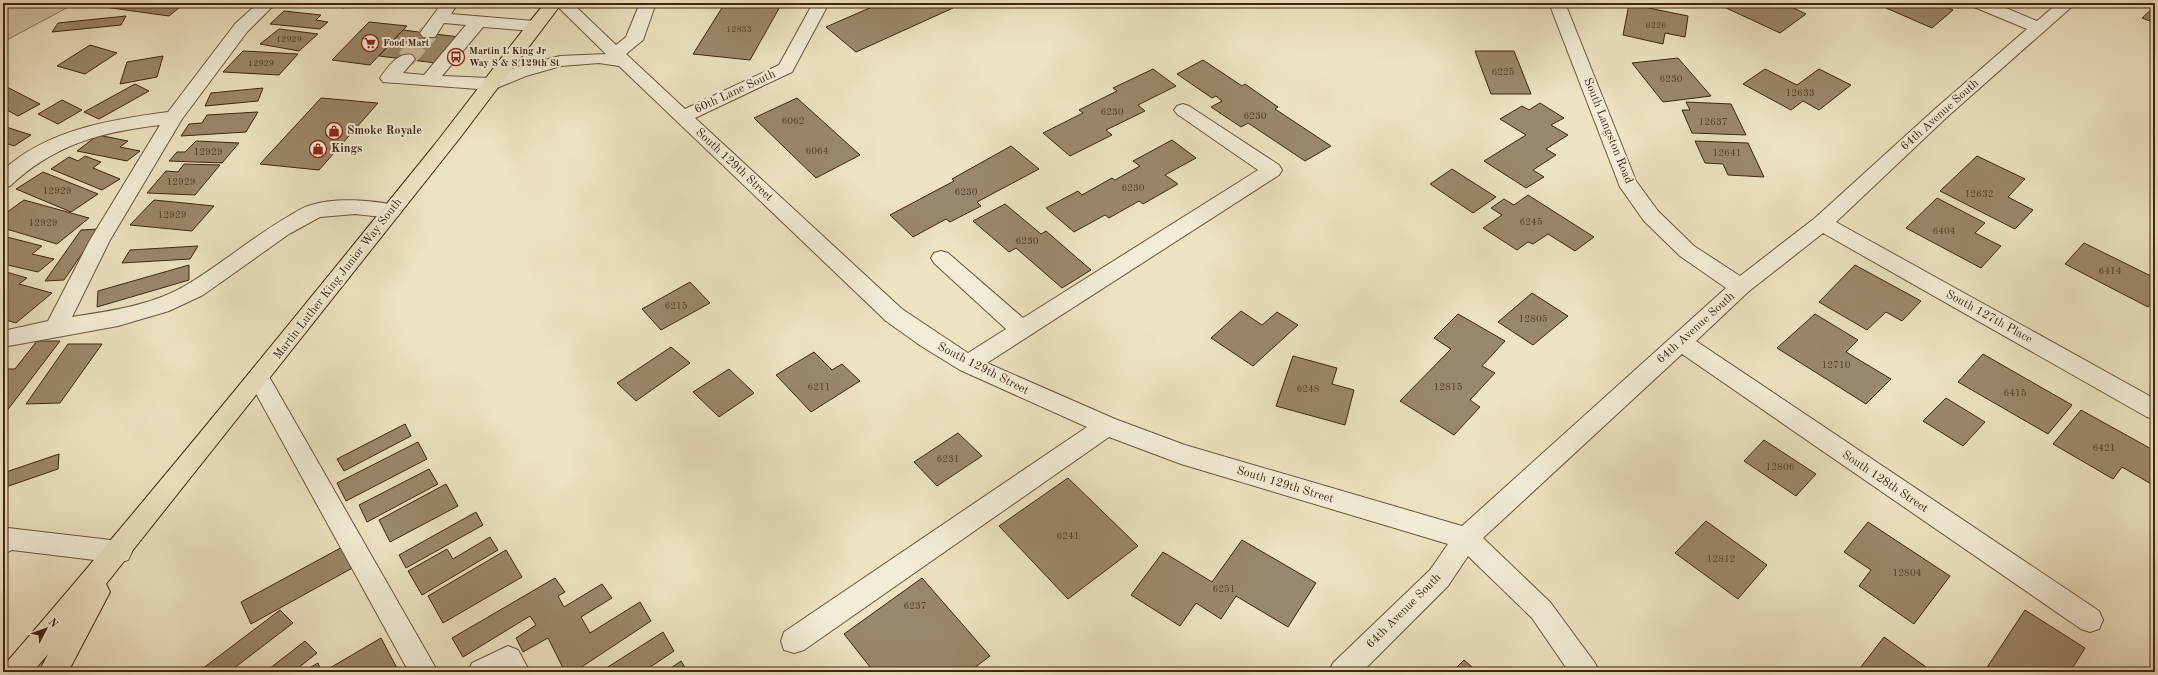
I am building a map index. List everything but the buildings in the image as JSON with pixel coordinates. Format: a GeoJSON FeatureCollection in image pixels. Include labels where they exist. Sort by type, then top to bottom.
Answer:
{"type":"FeatureCollection","features":[{"type":"Feature","properties":{"kind":"main road","name":"Martin Luther King Junior Way South"},"geometry":{"type":"LineString","coordinates":[[16,672],[119,552],[259,379],[492,84],[534,26],[554,3]]}},
{"type":"Feature","properties":{"kind":"main road","name":"Martin Luther King Junior Way South"},"geometry":{"type":"LineString","coordinates":[[53,672],[119,552]]}},
{"type":"Feature","properties":{"kind":"street"},"geometry":{"type":"LineString","coordinates":[[56,328],[100,240],[174,117],[241,28],[268,3]]}},
{"type":"Feature","properties":{"kind":"street"},"geometry":{"type":"LineString","coordinates":[[429,33],[450,3]]}},
{"type":"Feature","properties":{"kind":"street","name":"South 129th Street"},"geometry":{"type":"LineString","coordinates":[[562,3],[894,314],[928,340],[968,364],[1107,426],[1181,454],[1466,538]]}},
{"type":"Feature","properties":{"kind":"street"},"geometry":{"type":"LineString","coordinates":[[406,59],[389,78],[492,84],[520,72],[560,61],[620,58],[634,40],[648,3]]}},
{"type":"Feature","properties":{"kind":"street","name":"South Langston Road"},"geometry":{"type":"LineString","coordinates":[[1557,3],[1627,182],[1651,216],[1687,251],[1706,266],[1740,287]]}},
{"type":"Feature","properties":{"kind":"street"},"geometry":{"type":"LineString","coordinates":[[1980,3],[2039,28]]}},
{"type":"Feature","properties":{"kind":"street","name":"64th Avenue South"},"geometry":{"type":"LineString","coordinates":[[1343,672],[1439,578],[1466,538],[1740,287],[1822,223],[1942,113],[2068,3]]}},
{"type":"Feature","properties":{"kind":"street","name":"60th Lane South"},"geometry":{"type":"LineString","coordinates":[[683,117],[786,68],[823,4]]}},
{"type":"Feature","properties":{"kind":"street"},"geometry":{"type":"LineString","coordinates":[[440,18],[534,26]]}},
{"type":"Feature","properties":{"kind":"street"},"geometry":{"type":"LineString","coordinates":[[429,80],[479,21]]}},
{"type":"Feature","properties":{"kind":"street"},"geometry":{"type":"LineString","coordinates":[[968,364],[1272,170],[1183,110]]}},
{"type":"Feature","properties":{"kind":"street"},"geometry":{"type":"LineString","coordinates":[[3,181],[18,166],[65,140],[110,126],[174,117]]}},
{"type":"Feature","properties":{"kind":"street"},"geometry":{"type":"LineString","coordinates":[[3,339],[56,328],[118,318],[161,305],[195,290],[282,229],[316,210],[355,207],[391,212]]}},
{"type":"Feature","properties":{"kind":"street","name":"South 127th Place"},"geometry":{"type":"LineString","coordinates":[[1822,223],[2155,410]]}},
{"type":"Feature","properties":{"kind":"street"},"geometry":{"type":"LineString","coordinates":[[940,258],[1022,330]]}},
{"type":"Feature","properties":{"kind":"street","name":"South 128th Street"},"geometry":{"type":"LineString","coordinates":[[1680,342],[1794,421],[2090,620]]}},
{"type":"Feature","properties":{"kind":"street"},"geometry":{"type":"LineString","coordinates":[[259,379],[424,672]]}},
{"type":"Feature","properties":{"kind":"street"},"geometry":{"type":"LineString","coordinates":[[794,641],[1107,426]]}},
{"type":"Feature","properties":{"kind":"street"},"geometry":{"type":"LineString","coordinates":[[1466,538],[1541,610],[1585,672]]}},
{"type":"Feature","properties":{"kind":"street"},"geometry":{"type":"LineString","coordinates":[[3,543],[8,540],[119,552]]}},
{"type":"Feature","properties":{"kind":"street"},"geometry":{"type":"LineString","coordinates":[[482,672],[508,659],[516,672]]}},
{"type":"Feature","properties":{"kind":"shaded area"},"geometry":{"type":"Polygon","coordinates":[[[3,3],[76,3],[3,42],[3,3]]]}},
{"type":"Feature","properties":{"kind":"tunnel"},"geometry":{"type":"LineString","coordinates":[[406,59],[429,33]]}},
{"type":"Feature","properties":{"kind":"place","name":"Food Mart"},"geometry":{"type":"Point","coordinates":[370,43]}},
{"type":"Feature","properties":{"kind":"place","name":"Martin L King Jr Way S & S 129th St"},"geometry":{"type":"Point","coordinates":[456,57]}},
{"type":"Feature","properties":{"kind":"place","name":"Smoke Royale"},"geometry":{"type":"Point","coordinates":[334,131]}},
{"type":"Feature","properties":{"kind":"place","name":"Kings"},"geometry":{"type":"Point","coordinates":[318,149]}}]}
